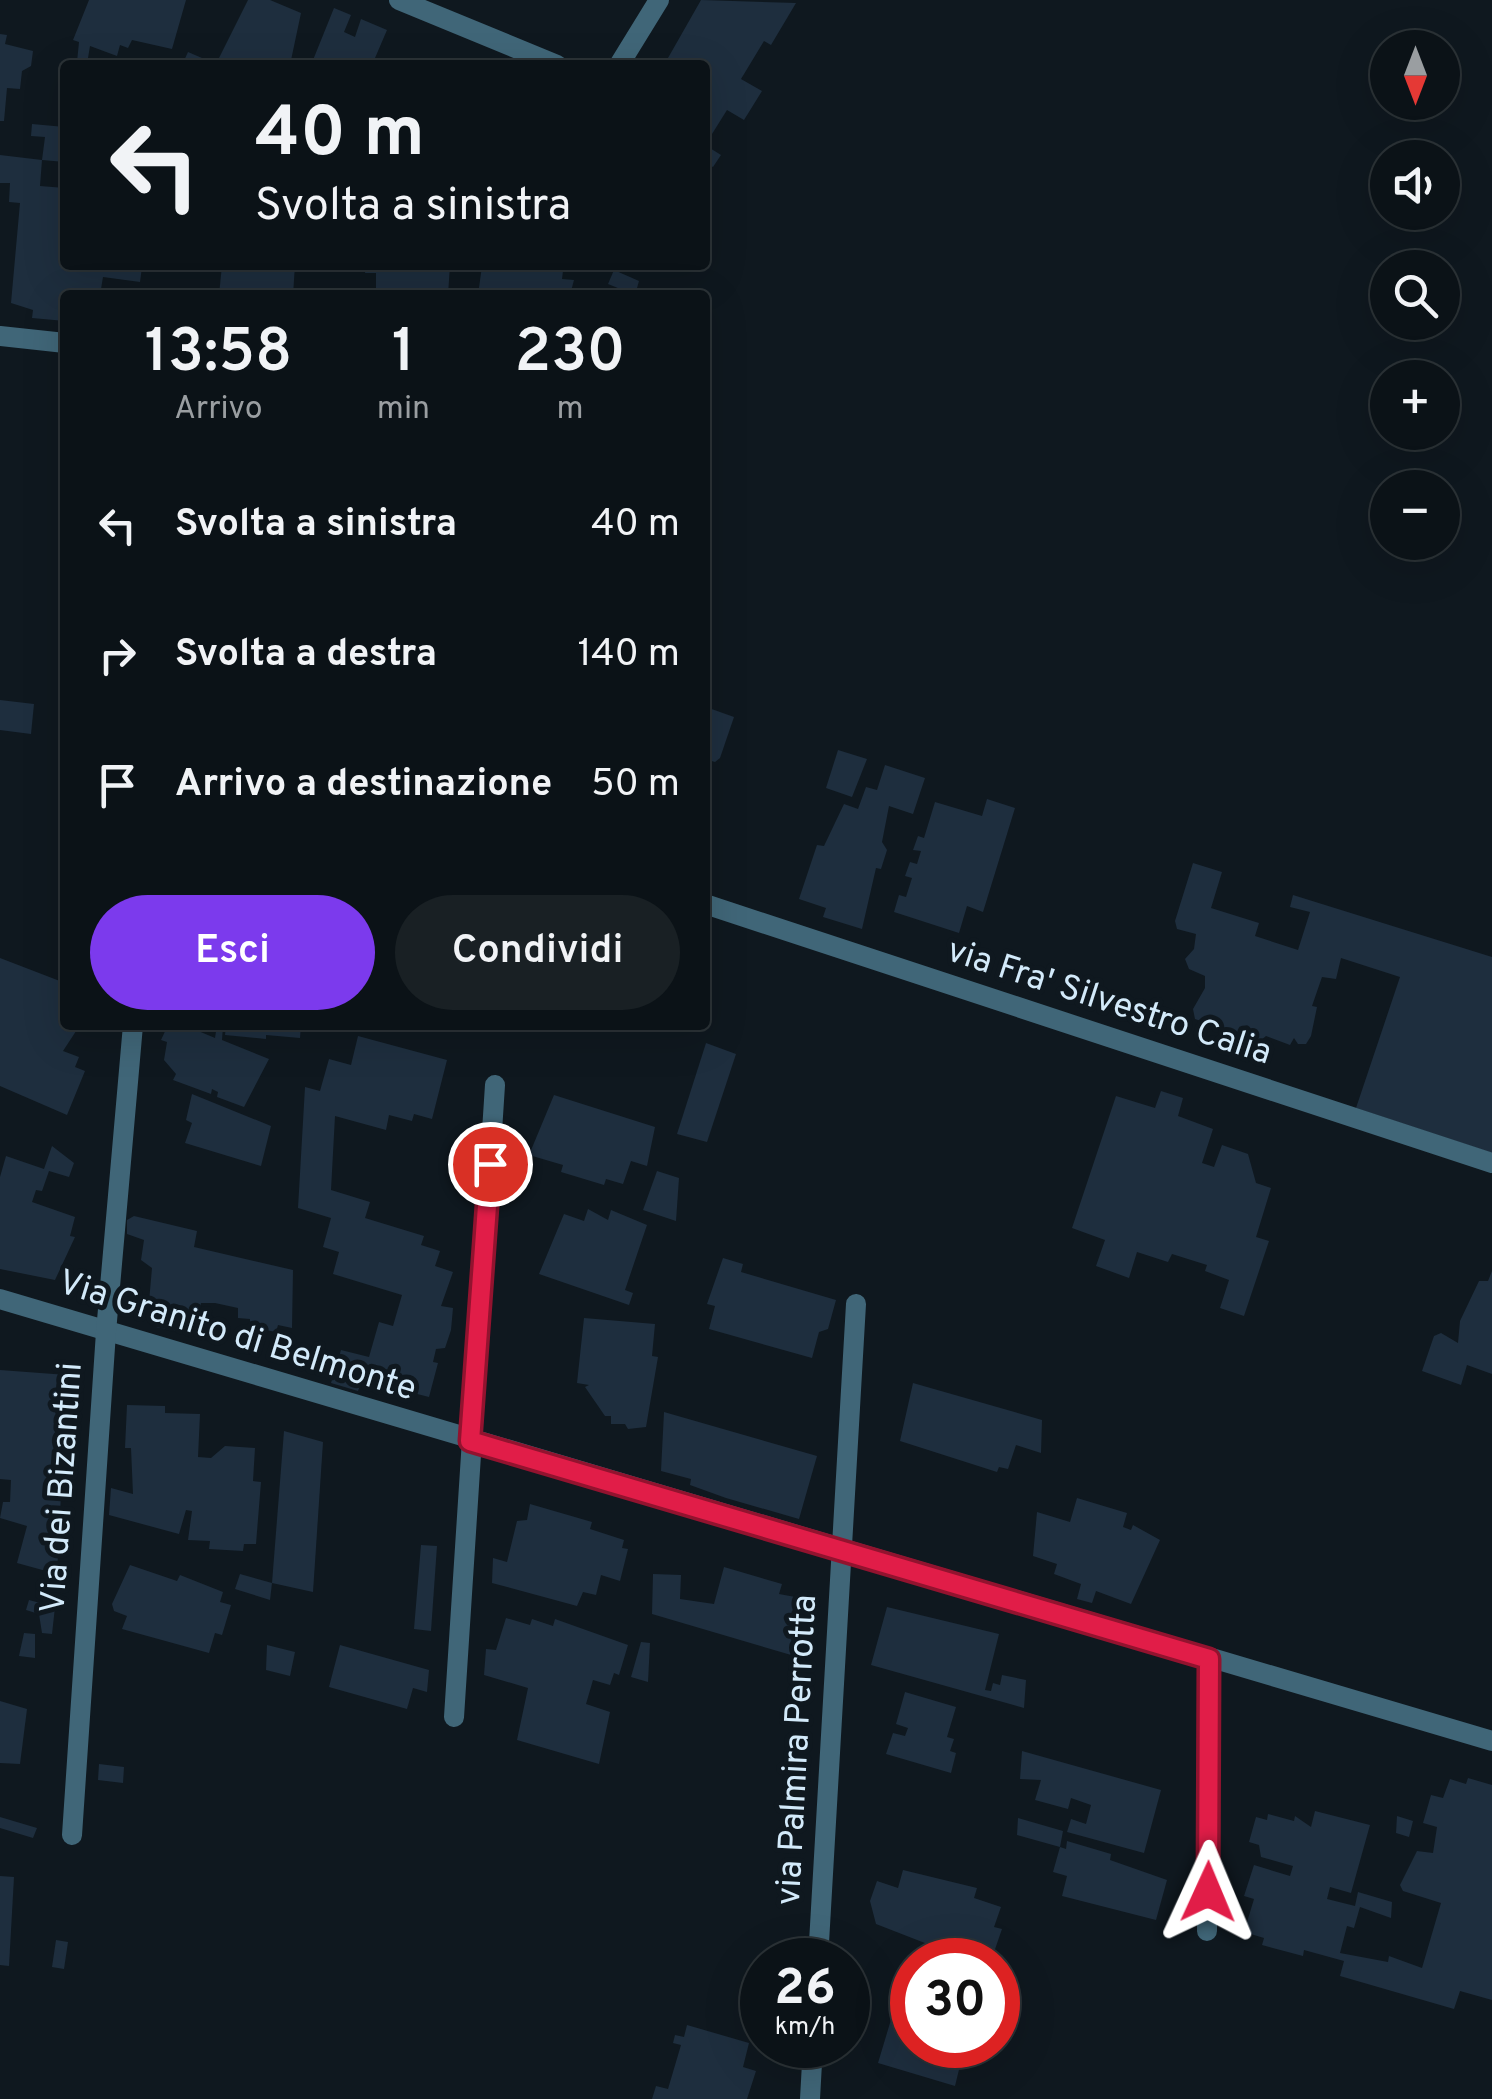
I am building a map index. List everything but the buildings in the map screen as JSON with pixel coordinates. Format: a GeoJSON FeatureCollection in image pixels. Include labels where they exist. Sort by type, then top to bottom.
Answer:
{"type":"FeatureCollection","features":[{"type":"Feature","properties":{"kind":"street"},"geometry":{"type":"LineString","coordinates":[[399,0],[545,60]]}},
{"type":"Feature","properties":{"kind":"street"},"geometry":{"type":"LineString","coordinates":[[622,60],[659,0]]}},
{"type":"Feature","properties":{"kind":"street"},"geometry":{"type":"LineString","coordinates":[[0,336],[60,342]]}},
{"type":"Feature","properties":{"kind":"street","name":"via Fra' Silvestro Calia"},"geometry":{"type":"LineString","coordinates":[[710,906],[1492,1163]]}},
{"type":"Feature","properties":{"kind":"street","name":"Via dei Bizantini"},"geometry":{"type":"LineString","coordinates":[[72,1835],[106,1332],[133,1030]]}},
{"type":"Feature","properties":{"kind":"street"},"geometry":{"type":"LineString","coordinates":[[454,1717],[495,1085]]}},
{"type":"Feature","properties":{"kind":"street","name":"Via Granito di Belmonte"},"geometry":{"type":"LineString","coordinates":[[0,1298],[470,1441],[1492,1741]]}},
{"type":"Feature","properties":{"kind":"street","name":"via Palmira Perrotta"},"geometry":{"type":"LineString","coordinates":[[819,1938],[856,1304]]}},
{"type":"Feature","properties":{"kind":"street"},"geometry":{"type":"LineString","coordinates":[[1207,1931],[1209,1659]]}},
{"type":"Feature","properties":{"kind":"street"},"geometry":{"type":"LineString","coordinates":[[810,2099],[812,2068]]}},
{"type":"Feature","properties":{"kind":"route"},"geometry":{"type":"LineString","coordinates":[[490,1164],[470,1441],[1209,1659],[1208,1892]]}}]}
